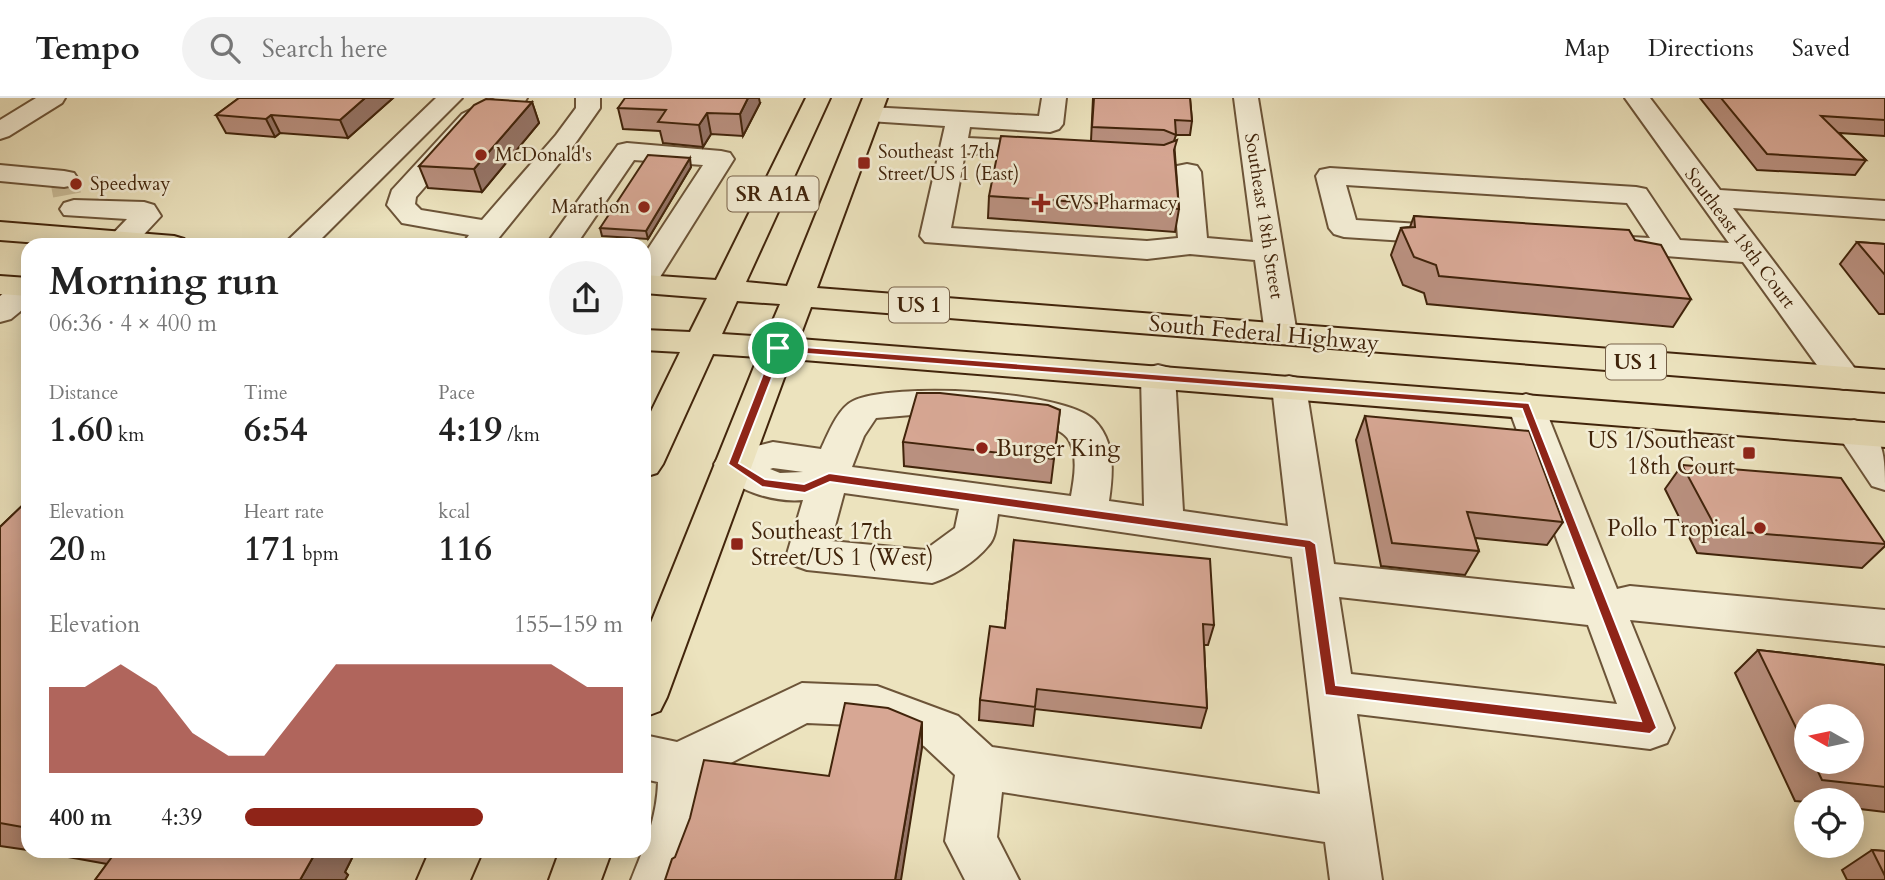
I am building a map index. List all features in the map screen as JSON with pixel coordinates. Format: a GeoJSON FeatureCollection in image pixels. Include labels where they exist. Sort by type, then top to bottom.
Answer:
{"type":"FeatureCollection","features":[{"type":"Feature","properties":{"kind":"main road","name":"SR A1A"},"geometry":{"type":"LineString","coordinates":[[703,343],[818,98]]}},
{"type":"Feature","properties":{"kind":"main road","name":"SR A1A"},"geometry":{"type":"LineString","coordinates":[[778,348],[872,106]]}},
{"type":"Feature","properties":{"kind":"main road"},"geometry":{"type":"LineString","coordinates":[[0,231],[84,238]]}},
{"type":"Feature","properties":{"kind":"main road"},"geometry":{"type":"LineString","coordinates":[[0,285],[21,287]]}},
{"type":"Feature","properties":{"kind":"main road","name":"South Federal Highway"},"geometry":{"type":"LineString","coordinates":[[651,285],[1885,381]]}},
{"type":"Feature","properties":{"kind":"main road","name":"US 1"},"geometry":{"type":"LineString","coordinates":[[651,340],[1157,376],[1753,424],[1875,429]]}},
{"type":"Feature","properties":{"kind":"main road"},"geometry":{"type":"LineString","coordinates":[[651,450],[703,343]]}},
{"type":"Feature","properties":{"kind":"main road"},"geometry":{"type":"LineString","coordinates":[[651,679],[778,348]]}},
{"type":"Feature","properties":{"kind":"main road"},"geometry":{"type":"LineString","coordinates":[[1753,424],[1826,400],[1844,378]]}},
{"type":"Feature","properties":{"kind":"main road"},"geometry":{"type":"LineString","coordinates":[[443,880],[453,858]]}},
{"type":"Feature","properties":{"kind":"main road"},"geometry":{"type":"LineString","coordinates":[[575,880],[583,858]]}},
{"type":"Feature","properties":{"kind":"street"},"geometry":{"type":"LineString","coordinates":[[0,131],[53,98]]}},
{"type":"Feature","properties":{"kind":"street"},"geometry":{"type":"LineString","coordinates":[[305,238],[450,98]]}},
{"type":"Feature","properties":{"kind":"street"},"geometry":{"type":"LineString","coordinates":[[508,100],[471,119],[402,196],[401,205],[412,217],[483,238],[565,141],[588,108],[588,98]]}},
{"type":"Feature","properties":{"kind":"street"},"geometry":{"type":"LineString","coordinates":[[956,132],[1050,124],[1054,98]]}},
{"type":"Feature","properties":{"kind":"street","name":"Southeast 18th Street"},"geometry":{"type":"LineString","coordinates":[[1246,98],[1281,334]]}},
{"type":"Feature","properties":{"kind":"street","name":"Southeast 18th Court"},"geometry":{"type":"LineString","coordinates":[[1637,98],[1844,378]]}},
{"type":"Feature","properties":{"kind":"street"},"geometry":{"type":"LineString","coordinates":[[872,106],[956,132],[1078,152]]}},
{"type":"Feature","properties":{"kind":"street"},"geometry":{"type":"LineString","coordinates":[[956,132],[935,236],[1147,250],[1191,245],[1269,252]]}},
{"type":"Feature","properties":{"kind":"street"},"geometry":{"type":"LineString","coordinates":[[566,238],[627,151],[721,159],[651,267]]}},
{"type":"Feature","properties":{"kind":"street"},"geometry":{"type":"LineString","coordinates":[[1187,172],[1191,245]]}},
{"type":"Feature","properties":{"kind":"street"},"geometry":{"type":"LineString","coordinates":[[2,175],[68,194],[144,211],[147,216],[124,238]]}},
{"type":"Feature","properties":{"kind":"street"},"geometry":{"type":"LineString","coordinates":[[1482,237],[1344,228],[1330,176],[1636,195],[1671,248]]}},
{"type":"Feature","properties":{"kind":"street"},"geometry":{"type":"LineString","coordinates":[[47,235],[68,194]]}},
{"type":"Feature","properties":{"kind":"street"},"geometry":{"type":"LineString","coordinates":[[1711,198],[1885,210]]}},
{"type":"Feature","properties":{"kind":"street"},"geometry":{"type":"LineString","coordinates":[[1588,243],[1752,254]]}},
{"type":"Feature","properties":{"kind":"street"},"geometry":{"type":"LineString","coordinates":[[0,312],[21,294]]}},
{"type":"Feature","properties":{"kind":"street"},"geometry":{"type":"LineString","coordinates":[[1157,376],[1164,523]]}},
{"type":"Feature","properties":{"kind":"street"},"geometry":{"type":"LineString","coordinates":[[1289,387],[1356,880]]}},
{"type":"Feature","properties":{"kind":"street"},"geometry":{"type":"LineString","coordinates":[[981,498],[974,536],[932,567],[807,554],[829,477],[854,420],[865,408],[885,403],[982,405],[1052,414],[1080,428],[1093,447],[1088,512]]}},
{"type":"Feature","properties":{"kind":"street"},"geometry":{"type":"LineString","coordinates":[[1330,691],[1650,728],[1526,406]]}},
{"type":"Feature","properties":{"kind":"street"},"geometry":{"type":"LineString","coordinates":[[1875,429],[1885,476]]}},
{"type":"Feature","properties":{"kind":"street"},"geometry":{"type":"LineString","coordinates":[[733,464],[762,483],[805,488],[829,477],[1164,523],[1312,561],[1603,609],[1630,603],[1885,628]]}},
{"type":"Feature","properties":{"kind":"street"},"geometry":{"type":"LineString","coordinates":[[657,880],[680,815],[685,788],[662,761],[802,703],[877,706],[941,731],[979,767],[1348,822]]}},
{"type":"Feature","properties":{"kind":"street"},"geometry":{"type":"LineString","coordinates":[[979,767],[971,841],[993,880]]}},
{"type":"Feature","properties":{"kind":"building"},"geometry":{"type":"Polygon","coordinates":[[[239,98],[365,98],[340,120],[271,115],[266,119],[216,115],[239,98]]]}},
{"type":"Feature","properties":{"kind":"building"},"geometry":{"type":"Polygon","coordinates":[[[625,98],[748,98],[740,114],[707,113],[699,125],[658,122],[666,110],[618,108],[625,98]]]}},
{"type":"Feature","properties":{"kind":"building"},"geometry":{"type":"Polygon","coordinates":[[[1094,98],[1190,98],[1192,121],[1175,120],[1176,135],[1164,130],[1092,127],[1094,98]]]}},
{"type":"Feature","properties":{"kind":"building"},"geometry":{"type":"Polygon","coordinates":[[[1721,98],[1885,98],[1885,120],[1821,116],[1866,160],[1767,154],[1721,98]]]}},
{"type":"Feature","properties":{"kind":"building"},"geometry":{"type":"Polygon","coordinates":[[[486,99],[532,102],[474,169],[419,166],[474,105],[486,99]]]}},
{"type":"Feature","properties":{"kind":"building"},"geometry":{"type":"Polygon","coordinates":[[[1001,136],[1164,145],[1177,140],[1174,150],[1179,209],[989,196],[1001,136]]]}},
{"type":"Feature","properties":{"kind":"building"},"geometry":{"type":"Polygon","coordinates":[[[648,155],[690,158],[646,231],[600,228],[648,155]]]}},
{"type":"Feature","properties":{"kind":"building"},"geometry":{"type":"Polygon","coordinates":[[[1414,216],[1629,230],[1635,240],[1661,245],[1691,299],[1439,276],[1436,265],[1414,257],[1401,228],[1415,227],[1414,216]]]}},
{"type":"Feature","properties":{"kind":"building"},"geometry":{"type":"Polygon","coordinates":[[[1857,242],[1885,244],[1885,275],[1857,242]]]}},
{"type":"Feature","properties":{"kind":"building"},"geometry":{"type":"Polygon","coordinates":[[[917,393],[1048,405],[1060,410],[1054,459],[903,442],[917,393]]]}},
{"type":"Feature","properties":{"kind":"building"},"geometry":{"type":"Polygon","coordinates":[[[1365,416],[1529,431],[1563,522],[1467,512],[1479,551],[1392,543],[1365,416]]]}},
{"type":"Feature","properties":{"kind":"building"},"geometry":{"type":"Polygon","coordinates":[[[1682,465],[1841,478],[1885,544],[1717,530],[1682,465]]]}},
{"type":"Feature","properties":{"kind":"building"},"geometry":{"type":"Polygon","coordinates":[[[21,507],[21,827],[0,823],[0,527],[21,507]]]}},
{"type":"Feature","properties":{"kind":"building"},"geometry":{"type":"Polygon","coordinates":[[[1014,540],[1210,559],[1214,625],[1203,624],[1207,708],[1037,689],[1035,707],[980,700],[990,626],[1005,628],[1014,540]]]}},
{"type":"Feature","properties":{"kind":"building"},"geometry":{"type":"Polygon","coordinates":[[[1758,650],[1885,665],[1885,787],[1822,780],[1819,774],[1864,774],[1864,704],[1794,704],[1794,724],[1758,650]]]}},
{"type":"Feature","properties":{"kind":"building"},"geometry":{"type":"Polygon","coordinates":[[[845,703],[888,708],[922,722],[895,880],[665,880],[690,818],[704,760],[829,776],[845,703]]]}},
{"type":"Feature","properties":{"kind":"building"},"geometry":{"type":"Polygon","coordinates":[[[1872,850],[1885,851],[1885,876],[1872,850]]]}},
{"type":"Feature","properties":{"kind":"building"},"geometry":{"type":"Polygon","coordinates":[[[111,858],[312,858],[300,880],[95,880],[111,858]]]}},
{"type":"Feature","properties":{"kind":"tunnel"},"geometry":{"type":"LineString","coordinates":[[64,179],[67,195]]}},
{"type":"Feature","properties":{"kind":"place","name":"McDonald's"},"geometry":{"type":"Point","coordinates":[481,155]}},
{"type":"Feature","properties":{"kind":"place","name":"Southeast 17th Street/US 1 (East)"},"geometry":{"type":"Point","coordinates":[864,163]}},
{"type":"Feature","properties":{"kind":"place","name":"Speedway"},"geometry":{"type":"Point","coordinates":[76,184]}},
{"type":"Feature","properties":{"kind":"place","name":"CVS Pharmacy"},"geometry":{"type":"Point","coordinates":[1041,203]}},
{"type":"Feature","properties":{"kind":"place","name":"Marathon"},"geometry":{"type":"Point","coordinates":[644,207]}},
{"type":"Feature","properties":{"kind":"place","name":"Burger King"},"geometry":{"type":"Point","coordinates":[982,448]}},
{"type":"Feature","properties":{"kind":"place","name":"US 1/Southeast 18th Court"},"geometry":{"type":"Point","coordinates":[1749,453]}},
{"type":"Feature","properties":{"kind":"place","name":"Pollo Tropical"},"geometry":{"type":"Point","coordinates":[1760,528]}},
{"type":"Feature","properties":{"kind":"place","name":"Southeast 17th Street/US 1 (West)"},"geometry":{"type":"Point","coordinates":[737,544]}},
{"type":"Feature","properties":{"kind":"route"},"geometry":{"type":"LineString","coordinates":[[778,348],[1526,406],[1650,728],[1330,691],[1310,544],[829,477],[805,488],[762,483],[733,464],[778,348]]}}]}
